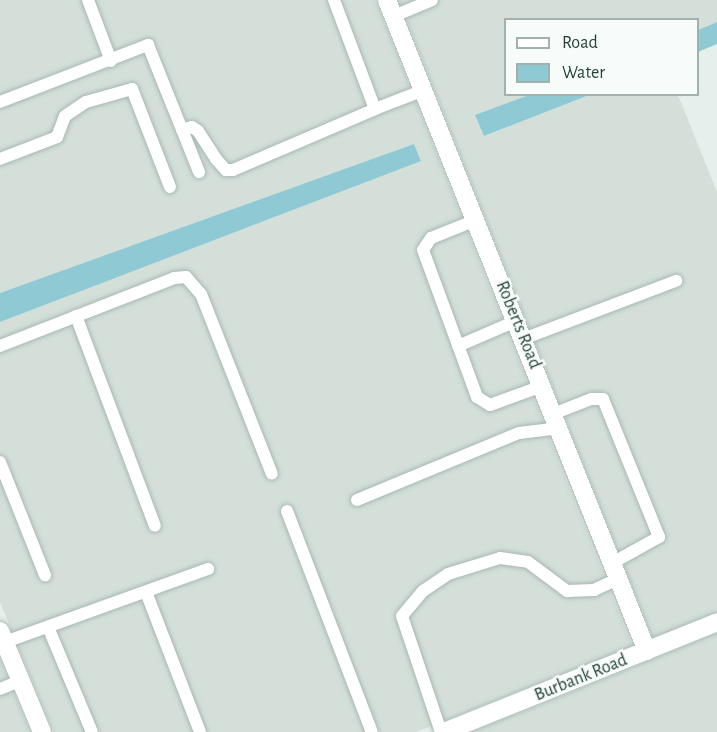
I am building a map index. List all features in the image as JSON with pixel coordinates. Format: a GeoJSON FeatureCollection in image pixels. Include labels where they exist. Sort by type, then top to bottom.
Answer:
{"type":"FeatureCollection","features":[{"type":"Feature","properties":{"kind":"street","name":"Roberts Road"},"geometry":{"type":"LineString","coordinates":[[390,8],[646,651]]}},
{"type":"Feature","properties":{"kind":"street","name":"Burbank Road"},"geometry":{"type":"LineString","coordinates":[[442,732],[469,727],[717,622]]}},
{"type":"Feature","properties":{"kind":"street"},"geometry":{"type":"LineString","coordinates":[[2,637],[42,732]]}},
{"type":"Feature","properties":{"kind":"lane"},"geometry":{"type":"LineString","coordinates":[[88,0],[111,61]]}},
{"type":"Feature","properties":{"kind":"lane"},"geometry":{"type":"LineString","coordinates":[[334,0],[375,109]]}},
{"type":"Feature","properties":{"kind":"lane"},"geometry":{"type":"LineString","coordinates":[[390,8],[432,0]]}},
{"type":"Feature","properties":{"kind":"lane"},"geometry":{"type":"LineString","coordinates":[[0,102],[148,45],[199,172]]}},
{"type":"Feature","properties":{"kind":"lane"},"geometry":{"type":"LineString","coordinates":[[0,159],[57,138],[65,116],[86,102],[132,89],[170,187]]}},
{"type":"Feature","properties":{"kind":"lane"},"geometry":{"type":"LineString","coordinates":[[182,130],[192,127],[198,131],[216,159],[226,170],[233,170],[424,90]]}},
{"type":"Feature","properties":{"kind":"lane"},"geometry":{"type":"LineString","coordinates":[[476,220],[431,238],[423,250],[477,397],[490,405],[542,386]]}},
{"type":"Feature","properties":{"kind":"lane"},"geometry":{"type":"LineString","coordinates":[[0,346],[174,278],[186,278],[195,284],[272,474]]}},
{"type":"Feature","properties":{"kind":"lane"},"geometry":{"type":"LineString","coordinates":[[523,339],[676,280]]}},
{"type":"Feature","properties":{"kind":"lane"},"geometry":{"type":"LineString","coordinates":[[76,316],[155,526]]}},
{"type":"Feature","properties":{"kind":"lane"},"geometry":{"type":"LineString","coordinates":[[458,346],[516,321]]}},
{"type":"Feature","properties":{"kind":"lane"},"geometry":{"type":"LineString","coordinates":[[357,500],[519,433],[556,421],[591,399],[603,399],[659,537],[594,590],[567,591],[528,562],[500,558],[448,574],[423,591],[402,616],[442,732]]}},
{"type":"Feature","properties":{"kind":"lane"},"geometry":{"type":"LineString","coordinates":[[0,462],[45,575]]}},
{"type":"Feature","properties":{"kind":"lane"},"geometry":{"type":"LineString","coordinates":[[287,511],[372,732]]}},
{"type":"Feature","properties":{"kind":"lane"},"geometry":{"type":"LineString","coordinates":[[2,637],[48,627],[208,569]]}},
{"type":"Feature","properties":{"kind":"lane"},"geometry":{"type":"LineString","coordinates":[[146,592],[200,732]]}},
{"type":"Feature","properties":{"kind":"lane"},"geometry":{"type":"LineString","coordinates":[[48,627],[92,732]]}},
{"type":"Feature","properties":{"kind":"lane"},"geometry":{"type":"LineString","coordinates":[[0,689],[21,681]]}},
{"type":"Feature","properties":{"kind":"shaded area"},"geometry":{"type":"Polygon","coordinates":[[[0,0],[375,0],[632,646],[416,732],[54,732],[0,602],[0,322],[421,160],[414,144],[0,293],[0,0]]]}},
{"type":"Feature","properties":{"kind":"shaded area"},"geometry":{"type":"Polygon","coordinates":[[[399,0],[717,0],[717,22],[699,30],[699,18],[504,18],[504,96],[526,96],[476,116],[484,136],[586,96],[678,96],[717,192],[717,612],[653,638],[399,0]]]}},
{"type":"Feature","properties":{"kind":"shaded area"},"geometry":{"type":"Polygon","coordinates":[[[717,633],[717,732],[471,732],[535,707],[717,633]]]}},
{"type":"Feature","properties":{"kind":"shaded area"},"geometry":{"type":"Polygon","coordinates":[[[0,660],[30,732],[0,732],[0,660]]]}},
{"type":"Feature","properties":{"kind":"water"},"geometry":{"type":"Polygon","coordinates":[[[717,22],[717,44],[699,52],[699,30],[717,22]]]}},
{"type":"Feature","properties":{"kind":"water"},"geometry":{"type":"Polygon","coordinates":[[[526,96],[586,96],[484,136],[475,115],[526,96]]]}},
{"type":"Feature","properties":{"kind":"water"},"geometry":{"type":"Polygon","coordinates":[[[414,144],[421,161],[0,322],[0,293],[414,144]]]}}]}
